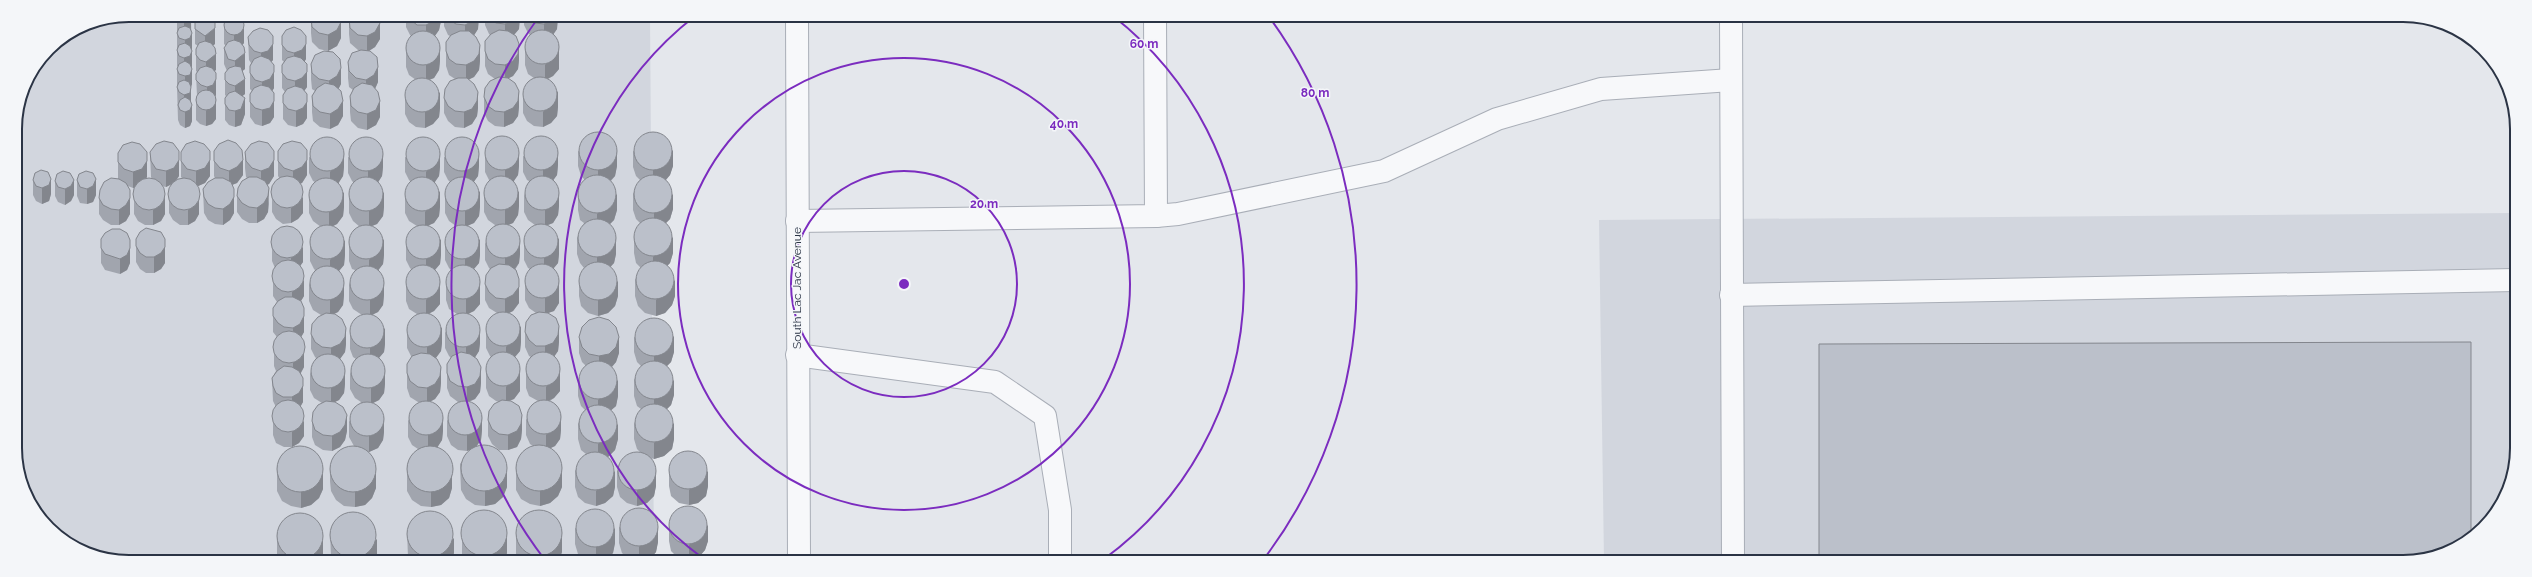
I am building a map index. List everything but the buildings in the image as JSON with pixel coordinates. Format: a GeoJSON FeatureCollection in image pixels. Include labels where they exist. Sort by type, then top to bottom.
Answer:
{"type":"FeatureCollection","features":[{"type":"Feature","properties":{"kind":"street","name":"South Lac Jac Avenue"},"geometry":{"type":"LineString","coordinates":[[797,22],[799,555]]}},
{"type":"Feature","properties":{"kind":"street"},"geometry":{"type":"LineString","coordinates":[[1155,22],[1156,216]]}},
{"type":"Feature","properties":{"kind":"street"},"geometry":{"type":"LineString","coordinates":[[1730,22],[1733,555]]}},
{"type":"Feature","properties":{"kind":"street"},"geometry":{"type":"LineString","coordinates":[[797,221],[1156,216],[1178,214],[1384,171],[1497,119],[1601,89],[1731,80]]}},
{"type":"Feature","properties":{"kind":"street"},"geometry":{"type":"LineString","coordinates":[[1731,295],[2510,280]]}},
{"type":"Feature","properties":{"kind":"street"},"geometry":{"type":"LineString","coordinates":[[798,355],[996,382],[1045,416],[1060,510],[1060,555]]}},
{"type":"Feature","properties":{"kind":"shaded area"},"geometry":{"type":"Polygon","coordinates":[[[129,22],[650,22],[654,555],[129,555],[108,553],[81,544],[69,537],[53,524],[36,502],[28,483],[23,462],[22,122],[24,108],[33,81],[48,58],[58,48],[75,36],[88,30],[108,24],[129,22]]]}},
{"type":"Feature","properties":{"kind":"shaded area"},"geometry":{"type":"Polygon","coordinates":[[[2510,213],[2510,448],[2508,469],[2496,502],[2484,519],[2474,529],[2457,541],[2444,547],[2424,553],[2410,555],[1604,555],[1599,220],[2510,213]]]}}]}
